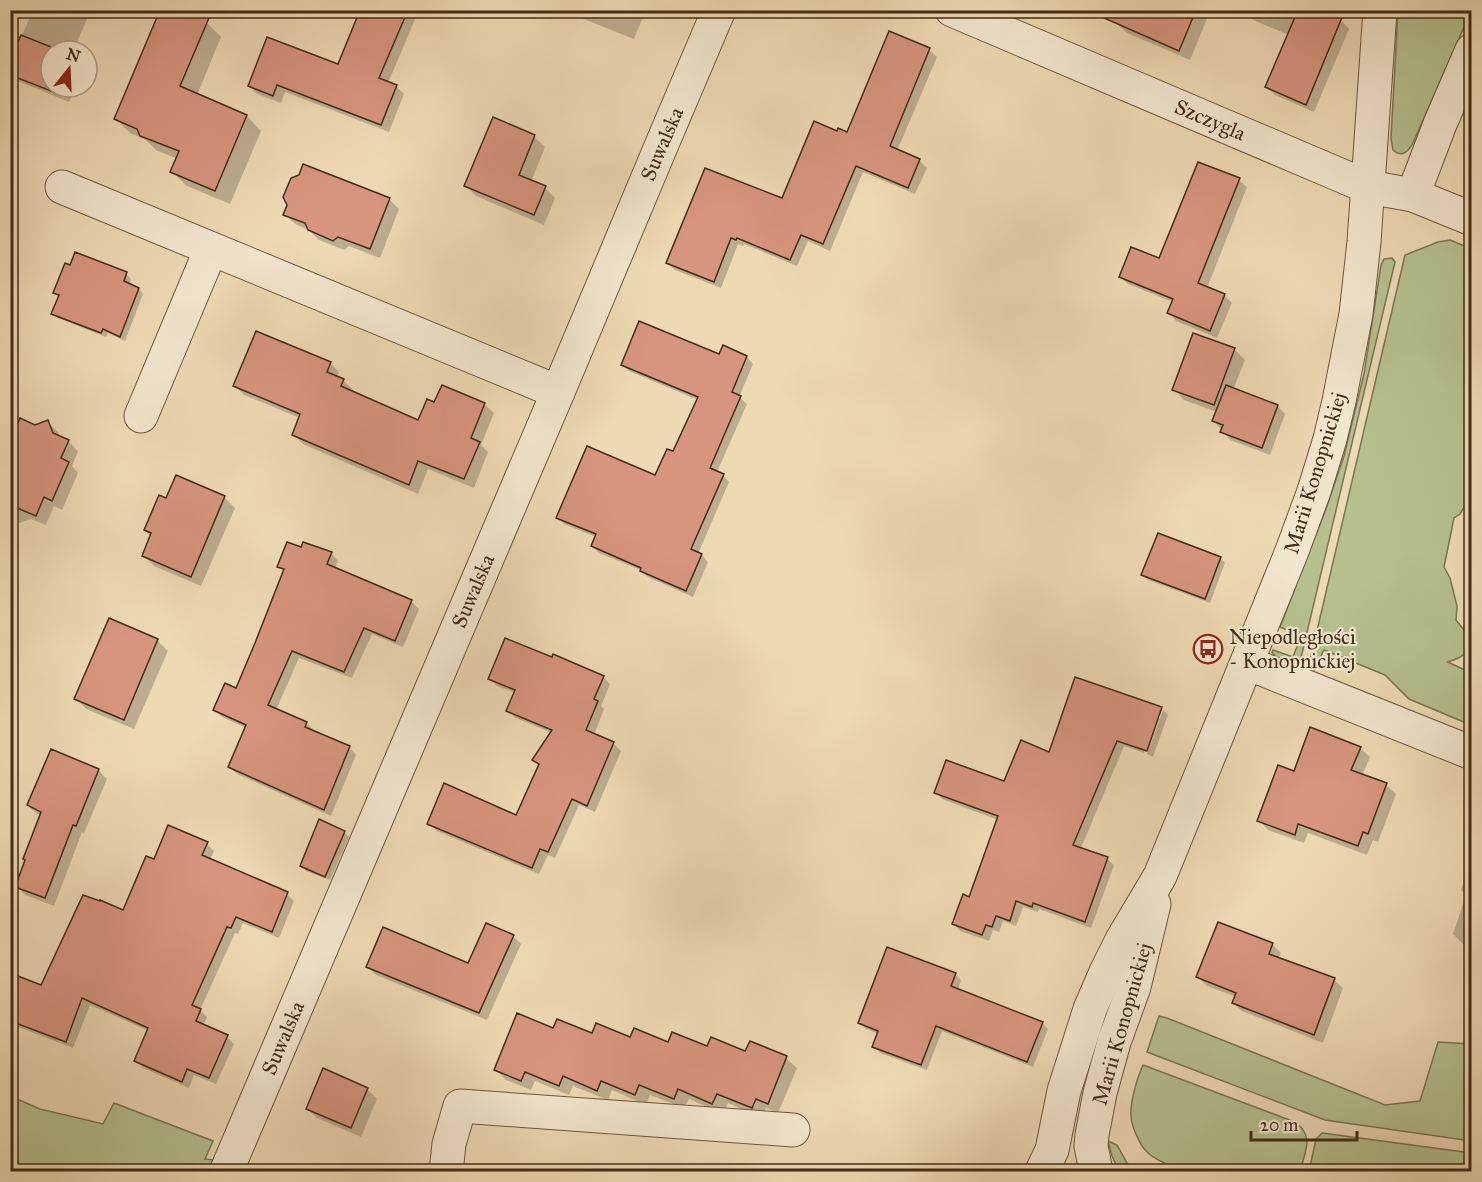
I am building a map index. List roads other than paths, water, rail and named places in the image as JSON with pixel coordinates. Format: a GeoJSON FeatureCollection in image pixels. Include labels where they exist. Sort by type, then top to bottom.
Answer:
{"type":"FeatureCollection","features":[{"type":"Feature","properties":{"kind":"street","name":"Suwalska"},"geometry":{"type":"LineString","coordinates":[[226,1172],[719,10]]}},
{"type":"Feature","properties":{"kind":"street","name":"Szczygla"},"geometry":{"type":"LineString","coordinates":[[952,10],[1368,187],[1413,195],[1472,219]]}},
{"type":"Feature","properties":{"kind":"street","name":"Marii Konopnickiej"},"geometry":{"type":"LineString","coordinates":[[1042,1171],[1052,1150],[1064,1091],[1090,1009],[1122,940],[1160,876],[1314,491],[1332,430],[1356,314],[1364,242],[1380,10]]}},
{"type":"Feature","properties":{"kind":"street"},"geometry":{"type":"LineString","coordinates":[[1413,195],[1472,50]]}},
{"type":"Feature","properties":{"kind":"street"},"geometry":{"type":"LineString","coordinates":[[62,187],[558,392]]}},
{"type":"Feature","properties":{"kind":"street"},"geometry":{"type":"LineString","coordinates":[[141,416],[211,249]]}},
{"type":"Feature","properties":{"kind":"street"},"geometry":{"type":"LineString","coordinates":[[1247,663],[1472,753]]}},
{"type":"Feature","properties":{"kind":"street","name":"Marii Konopnickiej"},"geometry":{"type":"LineString","coordinates":[[1096,1172],[1091,1146],[1098,1101],[1114,1042],[1141,963],[1160,876]]}},
{"type":"Feature","properties":{"kind":"street"},"geometry":{"type":"LineString","coordinates":[[446,1172],[448,1144],[460,1106],[793,1130]]}},
{"type":"Feature","properties":{"kind":"street"},"geometry":{"type":"LineString","coordinates":[[1042,1171],[1067,1166],[1090,1172]]}},
{"type":"Feature","properties":{"kind":"place","name":"Niepodległości - Konopnickiej"},"geometry":{"type":"Point","coordinates":[1208,649]}}]}
